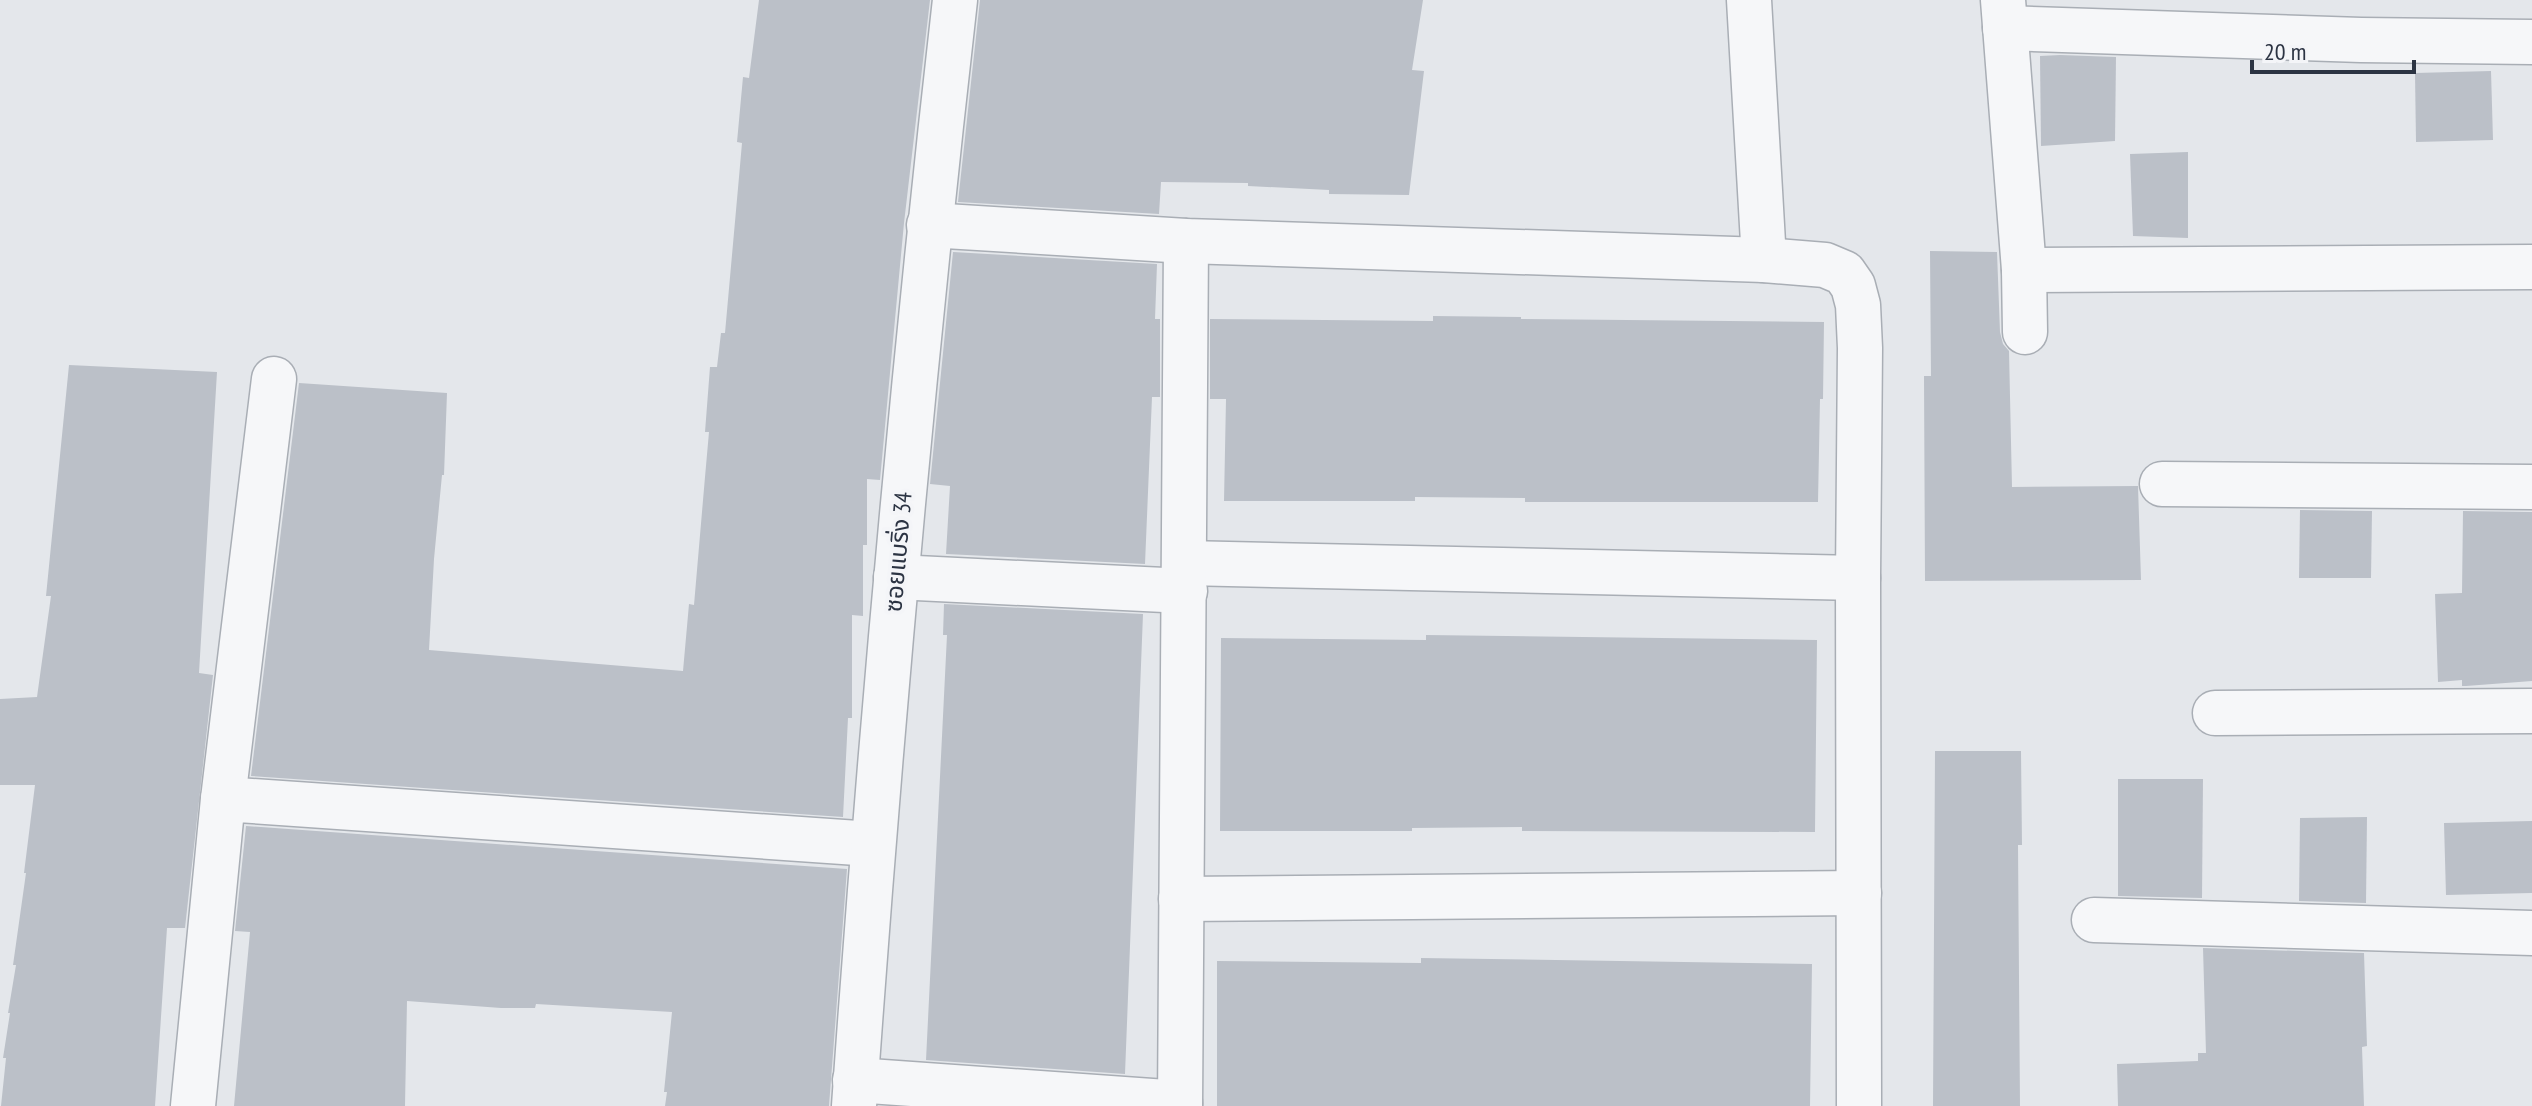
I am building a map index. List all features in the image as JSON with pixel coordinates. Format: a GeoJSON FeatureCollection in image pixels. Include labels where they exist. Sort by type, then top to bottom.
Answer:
{"type":"FeatureCollection","features":[{"type":"Feature","properties":{"kind":"street","name":"ซอยแบริ่ง 34"},"geometry":{"type":"LineString","coordinates":[[854,1093],[896,577],[929,225],[955,0]]}},
{"type":"Feature","properties":{"kind":"street"},"geometry":{"type":"LineString","coordinates":[[1749,0],[1764,260]]}},
{"type":"Feature","properties":{"kind":"street"},"geometry":{"type":"LineString","coordinates":[[2025,332],[2024,270],[2004,14],[2361,40],[2532,42]]}},
{"type":"Feature","properties":{"kind":"street"},"geometry":{"type":"LineString","coordinates":[[929,225],[1186,241],[1764,260],[1825,265],[1844,273],[1853,286],[1858,305],[1860,348],[1859,1106]]}},
{"type":"Feature","properties":{"kind":"street"},"geometry":{"type":"LineString","coordinates":[[854,1093],[1180,1105],[1186,241]]}},
{"type":"Feature","properties":{"kind":"street"},"geometry":{"type":"LineString","coordinates":[[2024,270],[2532,267]]}},
{"type":"Feature","properties":{"kind":"street"},"geometry":{"type":"LineString","coordinates":[[193,1106],[223,799],[274,379]]}},
{"type":"Feature","properties":{"kind":"street"},"geometry":{"type":"LineString","coordinates":[[2162,484],[2532,487]]}},
{"type":"Feature","properties":{"kind":"street"},"geometry":{"type":"LineString","coordinates":[[896,577],[1858,578]]}},
{"type":"Feature","properties":{"kind":"street"},"geometry":{"type":"LineString","coordinates":[[2215,713],[2532,711]]}},
{"type":"Feature","properties":{"kind":"street"},"geometry":{"type":"LineString","coordinates":[[223,799],[872,844]]}},
{"type":"Feature","properties":{"kind":"street"},"geometry":{"type":"LineString","coordinates":[[1181,899],[1859,893]]}},
{"type":"Feature","properties":{"kind":"street"},"geometry":{"type":"LineString","coordinates":[[2094,920],[2532,933]]}},
{"type":"Feature","properties":{"kind":"building"},"geometry":{"type":"Polygon","coordinates":[[[759,0],[930,0],[904,223],[880,480],[867,479],[863,616],[852,615],[852,718],[848,718],[843,817],[251,776],[299,383],[447,393],[444,475],[434,559],[429,650],[683,671],[689,604],[694,605],[709,432],[705,432],[710,367],[717,367],[721,333],[725,333],[742,143],[737,142],[743,77],[749,78],[759,0]]]}},
{"type":"Feature","properties":{"kind":"building"},"geometry":{"type":"Polygon","coordinates":[[[980,0],[1423,0],[1412,70],[1424,71],[1409,195],[1329,194],[1329,190],[1248,186],[1248,183],[1161,182],[1159,214],[958,202],[980,0]]]}},
{"type":"Feature","properties":{"kind":"building"},"geometry":{"type":"Polygon","coordinates":[[[2040,56],[2116,57],[2115,141],[2041,146],[2040,56]]]}},
{"type":"Feature","properties":{"kind":"building"},"geometry":{"type":"Polygon","coordinates":[[[2491,71],[2493,140],[2416,142],[2415,73],[2491,71]]]}},
{"type":"Feature","properties":{"kind":"building"},"geometry":{"type":"Polygon","coordinates":[[[2188,152],[2188,238],[2133,236],[2130,154],[2188,152]]]}},
{"type":"Feature","properties":{"kind":"building"},"geometry":{"type":"Polygon","coordinates":[[[1930,251],[1997,252],[2000,332],[2003,344],[2009,351],[2012,487],[2138,486],[2141,580],[1925,581],[1924,376],[1931,376],[1930,251]]]}},
{"type":"Feature","properties":{"kind":"building"},"geometry":{"type":"Polygon","coordinates":[[[953,252],[1157,264],[1155,319],[1160,319],[1160,397],[1152,397],[1145,564],[946,554],[950,486],[930,484],[953,252]]]}},
{"type":"Feature","properties":{"kind":"building"},"geometry":{"type":"Polygon","coordinates":[[[1433,316],[1824,322],[1818,502],[1525,502],[1525,498],[1415,497],[1415,501],[1224,501],[1226,399],[1210,399],[1210,319],[1433,321],[1433,316]]]}},
{"type":"Feature","properties":{"kind":"building"},"geometry":{"type":"Polygon","coordinates":[[[69,365],[217,372],[199,673],[213,675],[185,928],[167,928],[155,1106],[1,1106],[6,1058],[3,1058],[35,785],[0,785],[0,699],[37,697],[51,596],[46,596],[69,365]]]}},
{"type":"Feature","properties":{"kind":"building"},"geometry":{"type":"Polygon","coordinates":[[[2300,510],[2372,511],[2371,578],[2299,578],[2300,510]]]}},
{"type":"Feature","properties":{"kind":"building"},"geometry":{"type":"Polygon","coordinates":[[[2463,511],[2532,512],[2532,681],[2466,686],[2462,686],[2462,680],[2438,682],[2435,594],[2462,593],[2463,511]]]}},
{"type":"Feature","properties":{"kind":"building"},"geometry":{"type":"Polygon","coordinates":[[[944,604],[1143,614],[1125,1074],[926,1060],[947,635],[943,635],[944,604]]]}},
{"type":"Feature","properties":{"kind":"building"},"geometry":{"type":"Polygon","coordinates":[[[1426,635],[1817,640],[1815,832],[1522,831],[1522,827],[1412,828],[1412,831],[1220,831],[1221,638],[1426,640],[1426,635]]]}},
{"type":"Feature","properties":{"kind":"building"},"geometry":{"type":"Polygon","coordinates":[[[1935,751],[2021,751],[2022,845],[2018,845],[2020,1106],[1933,1106],[1935,751]]]}},
{"type":"Feature","properties":{"kind":"building"},"geometry":{"type":"Polygon","coordinates":[[[2118,779],[2203,779],[2202,898],[2118,896],[2118,779]]]}},
{"type":"Feature","properties":{"kind":"building"},"geometry":{"type":"Polygon","coordinates":[[[2367,817],[2366,903],[2299,901],[2300,818],[2367,817]]]}},
{"type":"Feature","properties":{"kind":"building"},"geometry":{"type":"Polygon","coordinates":[[[2532,821],[2532,893],[2446,895],[2444,823],[2532,821]]]}},
{"type":"Feature","properties":{"kind":"building"},"geometry":{"type":"Polygon","coordinates":[[[246,826],[847,869],[829,1106],[665,1106],[672,1012],[536,1004],[535,1008],[501,1008],[407,1001],[405,1106],[234,1106],[250,932],[235,931],[246,826]]]}},
{"type":"Feature","properties":{"kind":"building"},"geometry":{"type":"Polygon","coordinates":[[[2203,948],[2364,953],[2367,1046],[2362,1047],[2364,1106],[2118,1106],[2117,1064],[2198,1061],[2198,1053],[2206,1053],[2203,948]]]}},
{"type":"Feature","properties":{"kind":"building"},"geometry":{"type":"Polygon","coordinates":[[[1421,958],[1812,964],[1810,1106],[1217,1106],[1217,961],[1421,963],[1421,958]]]}}]}
